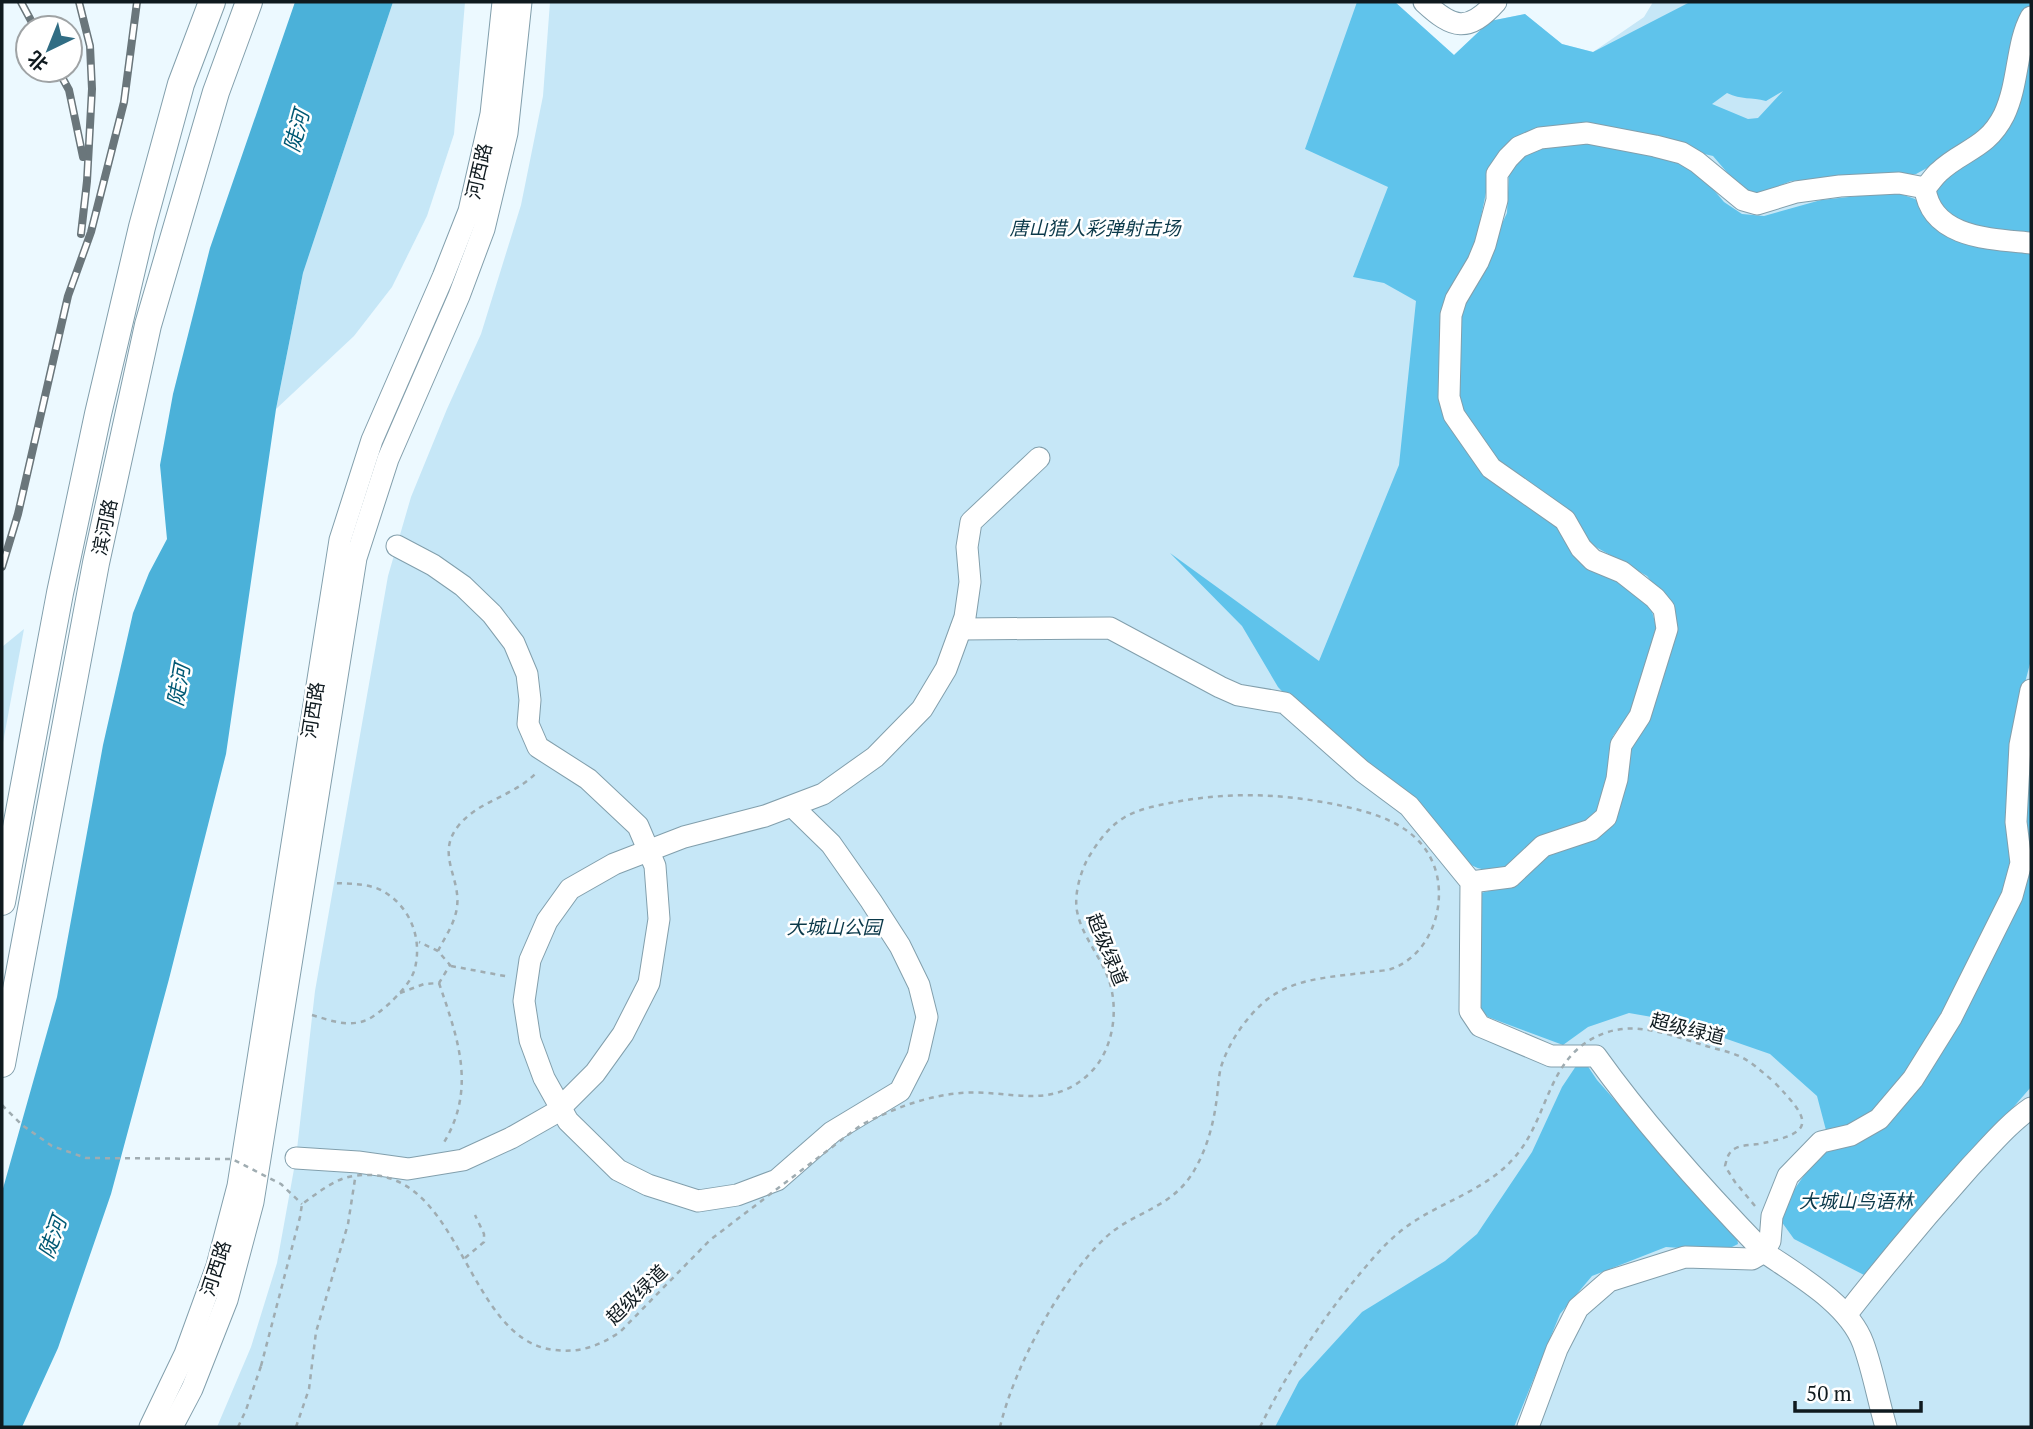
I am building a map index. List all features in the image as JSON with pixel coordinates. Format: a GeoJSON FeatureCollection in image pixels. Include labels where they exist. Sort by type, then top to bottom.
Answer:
{"type":"FeatureCollection","features":[{"type":"Feature","properties":{"kind":"main road","name":"滨河路"},"geometry":{"type":"LineString","coordinates":[[2,902],[60,593],[98,414],[142,227],[181,84],[212,2]]}},
{"type":"Feature","properties":{"kind":"main road","name":"滨河路"},"geometry":{"type":"LineString","coordinates":[[2,1063],[96,564],[148,325],[216,92],[249,2]]}},
{"type":"Feature","properties":{"kind":"street","name":"河西路"},"geometry":{"type":"LineString","coordinates":[[150,1427],[185,1354],[217,1266],[238,1186],[340,540],[372,440],[469,211],[491,114],[503,2]]}},
{"type":"Feature","properties":{"kind":"street","name":"河西路"},"geometry":{"type":"LineString","coordinates":[[172,1427],[192,1389],[227,1300],[253,1202],[355,558],[388,459],[459,296],[484,229],[507,133],[521,2]]}},
{"type":"Feature","properties":{"kind":"street"},"geometry":{"type":"LineString","coordinates":[[1424,2],[1441,18],[1459,25],[1474,23],[1496,2]]}},
{"type":"Feature","properties":{"kind":"street"},"geometry":{"type":"LineString","coordinates":[[2031,17],[2024,30],[2015,86],[2003,117],[1988,137],[1972,151],[1940,171],[1925,188],[1926,199],[1933,211],[1959,232],[1976,237],[2031,243]]}},
{"type":"Feature","properties":{"kind":"street"},"geometry":{"type":"LineString","coordinates":[[1471,882],[1510,877],[1543,846],[1591,830],[1606,817],[1617,779],[1621,746],[1640,716],[1667,629],[1664,609],[1655,598],[1622,572],[1593,560],[1581,548],[1565,520],[1491,468],[1454,415],[1448,397],[1451,315],[1456,299],[1485,245],[1497,200],[1497,174],[1519,148],[1540,138],[1587,133],[1682,153],[1743,200],[1757,204],[1796,192],[1840,186],[1899,183],[1925,188]]}},
{"type":"Feature","properties":{"kind":"street"},"geometry":{"type":"LineString","coordinates":[[792,806],[831,844],[900,946],[919,985],[927,1017],[918,1056],[900,1091],[832,1132],[777,1180],[737,1195],[698,1201],[648,1185],[618,1170],[568,1122],[544,1078],[530,1040],[524,1001],[530,960],[547,921],[570,889],[614,864],[684,837],[765,816],[822,794],[875,757],[922,709],[946,668],[965,617],[970,582],[967,547],[971,522],[1039,458]]}},
{"type":"Feature","properties":{"kind":"street"},"geometry":{"type":"LineString","coordinates":[[296,1158],[408,1169],[463,1160],[511,1138],[555,1113],[595,1073],[623,1034],[649,983],[659,919],[654,866],[638,826],[588,779],[538,747],[528,724],[530,700],[527,674],[514,643],[492,614],[463,586],[433,565],[397,546]]}},
{"type":"Feature","properties":{"kind":"street"},"geometry":{"type":"LineString","coordinates":[[961,629],[1111,628],[1238,695],[1285,703],[1362,771],[1409,806],[1471,882],[1470,1012],[1480,1027],[1552,1056],[1596,1056],[1624,1095],[1699,1184],[1763,1252],[1817,1290],[1846,1315],[1863,1342],[1886,1427]]}},
{"type":"Feature","properties":{"kind":"street"},"geometry":{"type":"LineString","coordinates":[[1528,1427],[1557,1349],[1578,1308],[1609,1282],[1644,1269],[1685,1257],[1752,1259],[1763,1252],[1770,1241],[1772,1216],[1788,1176],[1821,1142],[1851,1135],[1879,1119],[1913,1079],[1951,1018],[2012,896],[2021,863],[2016,822],[2020,745],[2031,690]]}},
{"type":"Feature","properties":{"kind":"street"},"geometry":{"type":"LineString","coordinates":[[1846,1315],[1945,1195],[1993,1143],[2031,1108]]}},
{"type":"Feature","properties":{"kind":"path"},"geometry":{"type":"LineString","coordinates":[[438,951],[454,920],[458,905],[448,854],[451,839],[459,825],[478,807],[526,784],[552,757]]}},
{"type":"Feature","properties":{"kind":"path","name":"超级绿道"},"geometry":{"type":"LineString","coordinates":[[302,1204],[334,1182],[354,1176],[380,1177],[398,1183],[435,1213],[495,1312],[516,1334],[549,1350],[572,1352],[589,1348],[620,1332],[710,1240],[862,1125],[911,1103],[934,1097],[986,1093],[1035,1097],[1055,1094],[1073,1086],[1093,1070],[1101,1059],[1112,1031],[1113,996],[1108,975],[1086,935],[1077,911],[1077,889],[1083,867],[1095,846],[1109,829],[1126,817],[1148,808],[1233,795],[1278,795],[1359,809],[1402,827],[1424,848],[1433,864],[1438,883],[1437,915],[1432,930],[1409,958],[1391,969],[1310,980],[1278,992],[1266,1001],[1238,1032],[1226,1054],[1208,1138],[1196,1168],[1169,1200],[1127,1222],[1104,1239],[1084,1262],[1033,1343],[1000,1427]]}},
{"type":"Feature","properties":{"kind":"path"},"geometry":{"type":"LineString","coordinates":[[312,1015],[344,1024],[364,1021],[384,1009],[400,993],[415,970],[418,941],[407,911],[386,893],[368,886],[334,883]]}},
{"type":"Feature","properties":{"kind":"path"},"geometry":{"type":"LineString","coordinates":[[418,941],[438,951],[450,965],[527,980]]}},
{"type":"Feature","properties":{"kind":"path"},"geometry":{"type":"LineString","coordinates":[[430,1166],[452,1130],[463,1078],[455,1032],[439,983],[450,965]]}},
{"type":"Feature","properties":{"kind":"path"},"geometry":{"type":"LineString","coordinates":[[400,993],[424,984],[439,983]]}},
{"type":"Feature","properties":{"kind":"path","name":"超级绿道"},"geometry":{"type":"LineString","coordinates":[[1259,1427],[1317,1328],[1384,1245],[1409,1225],[1487,1181],[1513,1159],[1534,1129],[1555,1077],[1569,1057],[1596,1037],[1628,1029],[1654,1031],[1738,1055],[1763,1073],[1797,1105],[1802,1114],[1802,1125],[1795,1133],[1782,1139],[1736,1147],[1728,1155],[1726,1166],[1744,1195]]}},
{"type":"Feature","properties":{"kind":"path"},"geometry":{"type":"LineString","coordinates":[[2,1105],[22,1125],[52,1146],[86,1158],[232,1159],[281,1184],[302,1204],[261,1366],[238,1427]]}},
{"type":"Feature","properties":{"kind":"path"},"geometry":{"type":"LineString","coordinates":[[296,1427],[309,1390],[316,1332],[348,1223],[358,1162]]}},
{"type":"Feature","properties":{"kind":"path"},"geometry":{"type":"LineString","coordinates":[[464,1258],[484,1242],[484,1234],[475,1215]]}},
{"type":"Feature","properties":{"kind":"green space"},"geometry":{"type":"Polygon","coordinates":[[[393,2],[465,2],[454,134],[427,216],[392,287],[354,336],[276,409],[303,273],[393,2]]]}},
{"type":"Feature","properties":{"kind":"green space","name":"大城山公园"},"geometry":{"type":"Polygon","coordinates":[[[550,2],[1395,2],[1454,55],[1490,21],[1525,14],[1562,44],[1593,52],[1644,17],[1653,2],[2031,2],[2031,1427],[217,1427],[251,1347],[277,1263],[296,1158],[315,991],[388,576],[411,497],[481,334],[521,205],[543,96],[550,2]]]}},
{"type":"Feature","properties":{"kind":"green space"},"geometry":{"type":"Polygon","coordinates":[[[1357,2],[1395,2],[1454,55],[1490,21],[1525,14],[1562,44],[1593,52],[1690,2],[2031,2],[2026,11],[2013,74],[1988,126],[1938,162],[1916,174],[1791,181],[1757,195],[1737,184],[1713,156],[1577,124],[1490,173],[1442,407],[1548,517],[1650,604],[1656,626],[1646,671],[1632,710],[1613,736],[1607,794],[1600,812],[1533,854],[1494,870],[1484,870],[1459,857],[1296,706],[1278,687],[1242,626],[1170,553],[1319,661],[1399,465],[1416,301],[1384,283],[1353,277],[1388,187],[1305,149],[1357,2]],[[1783,91],[1766,101],[1727,93],[1712,104],[1748,119],[1758,118],[1783,91]]]}},
{"type":"Feature","properties":{"kind":"green space"},"geometry":{"type":"Polygon","coordinates":[[[2031,30],[2031,237],[1966,226],[1936,203],[1936,181],[1984,149],[2031,30]]]}},
{"type":"Feature","properties":{"kind":"green space"},"geometry":{"type":"Polygon","coordinates":[[[1587,139],[1690,162],[1724,202],[1742,214],[1764,216],[1821,200],[1895,192],[1915,199],[1949,231],[2031,248],[2031,660],[2013,728],[2012,864],[2003,896],[1951,1007],[1882,1108],[1850,1129],[1827,1134],[1817,1096],[1770,1054],[1675,1021],[1629,1013],[1588,1027],[1563,1045],[1488,1017],[1477,1006],[1473,895],[1512,885],[1542,857],[1602,832],[1627,751],[1645,718],[1675,610],[1647,576],[1587,542],[1496,462],[1461,417],[1457,398],[1462,307],[1507,213],[1509,172],[1518,155],[1548,143],[1587,139]]]}},
{"type":"Feature","properties":{"kind":"green space"},"geometry":{"type":"Polygon","coordinates":[[[24,629],[2,748],[2,647],[24,629]]]}},
{"type":"Feature","properties":{"kind":"green space","name":"大城山鸟语林"},"geometry":{"type":"Polygon","coordinates":[[[2031,719],[2031,1087],[1866,1276],[1794,1239],[1781,1221],[1787,1200],[1827,1147],[1879,1131],[2021,892],[2031,719]]]}},
{"type":"Feature","properties":{"kind":"green space"},"geometry":{"type":"Polygon","coordinates":[[[1587,1065],[1597,1080],[1704,1201],[1736,1230],[1738,1244],[1724,1251],[1666,1247],[1592,1276],[1560,1314],[1514,1427],[1275,1427],[1299,1381],[1362,1312],[1445,1261],[1477,1234],[1532,1152],[1562,1087],[1576,1066],[1587,1065]]]}},
{"type":"Feature","properties":{"kind":"water","name":"陡河"},"geometry":{"type":"Polygon","coordinates":[[[295,2],[393,2],[303,273],[276,409],[226,754],[111,1194],[58,1348],[22,1427],[2,1427],[2,1192],[57,997],[103,745],[133,613],[149,573],[167,539],[160,465],[173,394],[210,248],[295,2]]]}},
{"type":"Feature","properties":{"kind":"railway"},"geometry":{"type":"LineString","coordinates":[[21,2],[27,14]]}},
{"type":"Feature","properties":{"kind":"railway"},"geometry":{"type":"LineString","coordinates":[[79,2],[90,46],[92,89],[81,234]]}},
{"type":"Feature","properties":{"kind":"railway"},"geometry":{"type":"LineString","coordinates":[[2,567],[18,514],[68,296],[91,232],[124,102],[137,2]]}},
{"type":"Feature","properties":{"kind":"railway"},"geometry":{"type":"LineString","coordinates":[[66,84],[83,157]]}},
{"type":"Feature","properties":{"kind":"park label","name":"唐山猎人彩弹射击场"},"geometry":{"type":"Point","coordinates":[1095,227]}}]}
